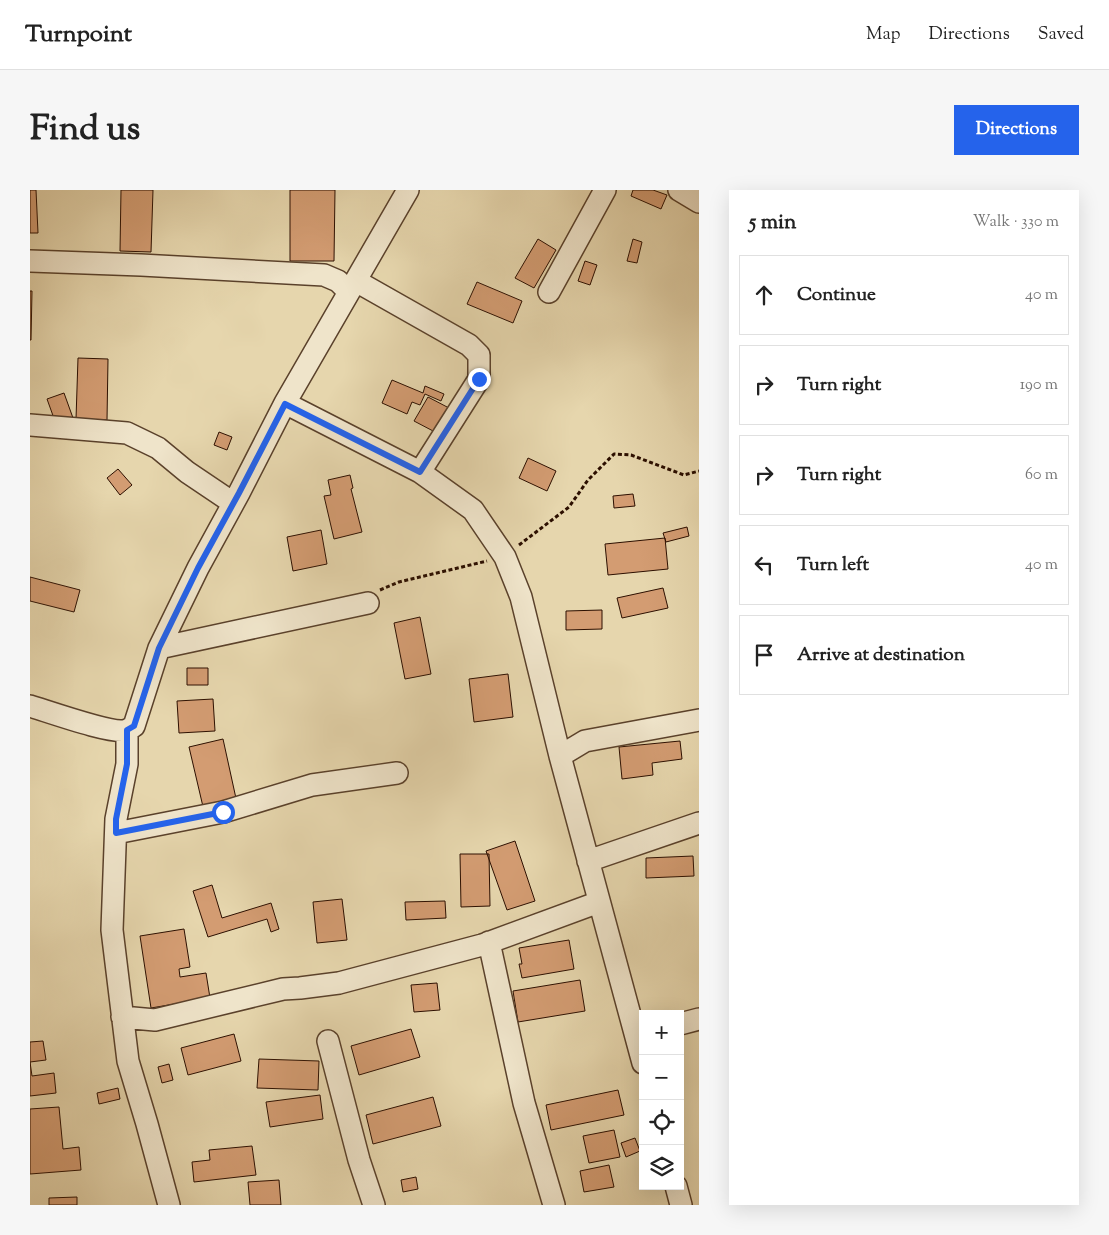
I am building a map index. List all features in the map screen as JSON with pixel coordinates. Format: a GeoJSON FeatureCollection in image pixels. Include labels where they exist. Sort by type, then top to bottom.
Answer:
{"type":"FeatureCollection","features":[{"type":"Feature","properties":{"kind":"street"},"geometry":{"type":"LineString","coordinates":[[30,706],[94,726],[127,730],[134,726],[159,648],[198,568],[285,404],[408,190]]}},
{"type":"Feature","properties":{"kind":"street"},"geometry":{"type":"LineString","coordinates":[[549,292],[605,190]]}},
{"type":"Feature","properties":{"kind":"street"},"geometry":{"type":"LineString","coordinates":[[679,190],[699,202]]}},
{"type":"Feature","properties":{"kind":"street"},"geometry":{"type":"LineString","coordinates":[[30,261],[324,275],[353,287],[469,345],[479,355],[479,379],[420,472]]}},
{"type":"Feature","properties":{"kind":"street"},"geometry":{"type":"LineString","coordinates":[[285,404],[420,472],[473,510],[505,556],[521,597],[588,861],[639,1033]]}},
{"type":"Feature","properties":{"kind":"street"},"geometry":{"type":"LineString","coordinates":[[30,425],[127,433],[158,448],[187,472],[233,503]]}},
{"type":"Feature","properties":{"kind":"street"},"geometry":{"type":"LineString","coordinates":[[159,648],[368,603]]}},
{"type":"Feature","properties":{"kind":"street"},"geometry":{"type":"LineString","coordinates":[[560,756],[585,742],[699,720]]}},
{"type":"Feature","properties":{"kind":"street"},"geometry":{"type":"LineString","coordinates":[[127,730],[127,764],[116,819],[112,930],[128,1061],[148,1124],[170,1205]]}},
{"type":"Feature","properties":{"kind":"street"},"geometry":{"type":"LineString","coordinates":[[116,833],[223,812],[312,785],[396,773]]}},
{"type":"Feature","properties":{"kind":"street"},"geometry":{"type":"LineString","coordinates":[[588,861],[699,823]]}},
{"type":"Feature","properties":{"kind":"street"},"geometry":{"type":"LineString","coordinates":[[122,1017],[156,1020],[283,989],[339,983],[489,942],[600,902]]}},
{"type":"Feature","properties":{"kind":"street"},"geometry":{"type":"LineString","coordinates":[[489,942],[524,1103],[554,1205]]}},
{"type":"Feature","properties":{"kind":"street"},"geometry":{"type":"LineString","coordinates":[[684,1023],[699,1019]]}},
{"type":"Feature","properties":{"kind":"street"},"geometry":{"type":"LineString","coordinates":[[328,1041],[359,1160],[374,1205]]}},
{"type":"Feature","properties":{"kind":"street"},"geometry":{"type":"LineString","coordinates":[[677,1190],[681,1205]]}},
{"type":"Feature","properties":{"kind":"path"},"geometry":{"type":"LineString","coordinates":[[368,603],[382,590],[399,582],[505,556],[530,535],[570,507],[588,480],[614,454],[630,455],[684,475],[699,471]]}},
{"type":"Feature","properties":{"kind":"building"},"geometry":{"type":"Polygon","coordinates":[[[30,190],[36,190],[38,233],[30,233],[30,190]]]}},
{"type":"Feature","properties":{"kind":"building"},"geometry":{"type":"Polygon","coordinates":[[[121,190],[153,190],[151,252],[120,251],[121,190]]]}},
{"type":"Feature","properties":{"kind":"building"},"geometry":{"type":"Polygon","coordinates":[[[290,190],[335,190],[334,261],[290,261],[290,190]]]}},
{"type":"Feature","properties":{"kind":"building"},"geometry":{"type":"Polygon","coordinates":[[[633,190],[653,190],[667,195],[661,209],[631,196],[633,190]]]}},
{"type":"Feature","properties":{"kind":"building"},"geometry":{"type":"Polygon","coordinates":[[[538,239],[556,250],[534,288],[515,278],[538,239]]]}},
{"type":"Feature","properties":{"kind":"building"},"geometry":{"type":"Polygon","coordinates":[[[633,239],[642,242],[637,263],[627,261],[633,239]]]}},
{"type":"Feature","properties":{"kind":"building"},"geometry":{"type":"Polygon","coordinates":[[[585,261],[597,265],[590,285],[578,281],[585,261]]]}},
{"type":"Feature","properties":{"kind":"building"},"geometry":{"type":"Polygon","coordinates":[[[477,282],[522,301],[513,323],[467,304],[477,282]]]}},
{"type":"Feature","properties":{"kind":"building"},"geometry":{"type":"Polygon","coordinates":[[[30,291],[32,291],[31,340],[30,340],[30,291]]]}},
{"type":"Feature","properties":{"kind":"building"},"geometry":{"type":"Polygon","coordinates":[[[78,358],[108,359],[107,420],[76,419],[78,358]]]}},
{"type":"Feature","properties":{"kind":"building"},"geometry":{"type":"Polygon","coordinates":[[[392,380],[423,393],[425,386],[444,394],[441,401],[425,394],[420,405],[412,402],[407,414],[382,403],[392,380]]]}},
{"type":"Feature","properties":{"kind":"building"},"geometry":{"type":"Polygon","coordinates":[[[64,393],[73,418],[56,424],[47,399],[64,393]]]}},
{"type":"Feature","properties":{"kind":"building"},"geometry":{"type":"Polygon","coordinates":[[[428,397],[449,408],[435,432],[414,421],[428,397]]]}},
{"type":"Feature","properties":{"kind":"building"},"geometry":{"type":"Polygon","coordinates":[[[219,432],[232,437],[227,450],[214,445],[219,432]]]}},
{"type":"Feature","properties":{"kind":"building"},"geometry":{"type":"Polygon","coordinates":[[[528,458],[556,471],[547,491],[519,478],[528,458]]]}},
{"type":"Feature","properties":{"kind":"building"},"geometry":{"type":"Polygon","coordinates":[[[118,469],[132,485],[120,495],[107,478],[118,469]]]}},
{"type":"Feature","properties":{"kind":"building"},"geometry":{"type":"Polygon","coordinates":[[[350,475],[353,488],[351,489],[362,532],[334,539],[324,496],[331,495],[328,480],[350,475]]]}},
{"type":"Feature","properties":{"kind":"building"},"geometry":{"type":"Polygon","coordinates":[[[633,494],[635,506],[614,508],[613,496],[633,494]]]}},
{"type":"Feature","properties":{"kind":"building"},"geometry":{"type":"Polygon","coordinates":[[[687,527],[689,536],[666,542],[663,533],[687,527]]]}},
{"type":"Feature","properties":{"kind":"building"},"geometry":{"type":"Polygon","coordinates":[[[321,530],[327,564],[293,571],[287,537],[321,530]]]}},
{"type":"Feature","properties":{"kind":"building"},"geometry":{"type":"Polygon","coordinates":[[[665,538],[668,569],[608,575],[605,544],[665,538]]]}},
{"type":"Feature","properties":{"kind":"building"},"geometry":{"type":"Polygon","coordinates":[[[30,577],[80,590],[74,612],[30,601],[30,577]]]}},
{"type":"Feature","properties":{"kind":"building"},"geometry":{"type":"Polygon","coordinates":[[[663,588],[668,608],[622,618],[617,598],[663,588]]]}},
{"type":"Feature","properties":{"kind":"building"},"geometry":{"type":"Polygon","coordinates":[[[602,610],[602,629],[566,630],[566,611],[602,610]]]}},
{"type":"Feature","properties":{"kind":"building"},"geometry":{"type":"Polygon","coordinates":[[[420,617],[431,674],[405,679],[394,623],[420,617]]]}},
{"type":"Feature","properties":{"kind":"building"},"geometry":{"type":"Polygon","coordinates":[[[187,668],[208,668],[208,685],[187,685],[187,668]]]}},
{"type":"Feature","properties":{"kind":"building"},"geometry":{"type":"Polygon","coordinates":[[[508,674],[513,717],[474,722],[469,679],[508,674]]]}},
{"type":"Feature","properties":{"kind":"building"},"geometry":{"type":"Polygon","coordinates":[[[213,699],[215,731],[179,733],[177,701],[213,699]]]}},
{"type":"Feature","properties":{"kind":"building"},"geometry":{"type":"Polygon","coordinates":[[[223,739],[237,803],[204,811],[189,747],[223,739]]]}},
{"type":"Feature","properties":{"kind":"building"},"geometry":{"type":"Polygon","coordinates":[[[680,741],[682,759],[652,763],[653,775],[622,779],[619,747],[680,741]]]}},
{"type":"Feature","properties":{"kind":"building"},"geometry":{"type":"Polygon","coordinates":[[[515,841],[535,901],[507,910],[486,851],[515,841]]]}},
{"type":"Feature","properties":{"kind":"building"},"geometry":{"type":"Polygon","coordinates":[[[460,854],[489,854],[490,906],[461,907],[460,854]]]}},
{"type":"Feature","properties":{"kind":"building"},"geometry":{"type":"Polygon","coordinates":[[[693,856],[694,876],[646,878],[646,858],[693,856]]]}},
{"type":"Feature","properties":{"kind":"building"},"geometry":{"type":"Polygon","coordinates":[[[212,885],[222,918],[271,903],[279,929],[271,932],[267,919],[208,937],[193,891],[212,885]]]}},
{"type":"Feature","properties":{"kind":"building"},"geometry":{"type":"Polygon","coordinates":[[[342,899],[347,940],[317,943],[313,902],[342,899]]]}},
{"type":"Feature","properties":{"kind":"building"},"geometry":{"type":"Polygon","coordinates":[[[445,901],[446,918],[406,920],[405,902],[445,901]]]}},
{"type":"Feature","properties":{"kind":"building"},"geometry":{"type":"Polygon","coordinates":[[[184,929],[190,967],[179,969],[180,977],[206,973],[210,998],[151,1008],[140,936],[184,929]]]}},
{"type":"Feature","properties":{"kind":"building"},"geometry":{"type":"Polygon","coordinates":[[[569,940],[574,969],[522,978],[519,964],[522,964],[519,948],[569,940]]]}},
{"type":"Feature","properties":{"kind":"building"},"geometry":{"type":"Polygon","coordinates":[[[580,980],[585,1011],[518,1022],[513,991],[580,980]]]}},
{"type":"Feature","properties":{"kind":"building"},"geometry":{"type":"Polygon","coordinates":[[[437,983],[440,1010],[414,1012],[411,985],[437,983]]]}},
{"type":"Feature","properties":{"kind":"building"},"geometry":{"type":"Polygon","coordinates":[[[411,1029],[420,1057],[359,1075],[351,1046],[411,1029]]]}},
{"type":"Feature","properties":{"kind":"building"},"geometry":{"type":"Polygon","coordinates":[[[234,1034],[241,1061],[188,1075],[181,1048],[234,1034]]]}},
{"type":"Feature","properties":{"kind":"building"},"geometry":{"type":"Polygon","coordinates":[[[43,1041],[46,1060],[30,1062],[30,1042],[43,1041]]]}},
{"type":"Feature","properties":{"kind":"building"},"geometry":{"type":"Polygon","coordinates":[[[259,1059],[319,1061],[318,1090],[257,1088],[259,1059]]]}},
{"type":"Feature","properties":{"kind":"building"},"geometry":{"type":"Polygon","coordinates":[[[30,1062],[32,1076],[54,1073],[56,1093],[30,1096],[30,1062]]]}},
{"type":"Feature","properties":{"kind":"building"},"geometry":{"type":"Polygon","coordinates":[[[169,1064],[173,1080],[162,1083],[158,1067],[169,1064]]]}},
{"type":"Feature","properties":{"kind":"building"},"geometry":{"type":"Polygon","coordinates":[[[118,1088],[120,1099],[99,1104],[97,1093],[118,1088]]]}},
{"type":"Feature","properties":{"kind":"building"},"geometry":{"type":"Polygon","coordinates":[[[618,1090],[624,1115],[551,1130],[546,1105],[618,1090]]]}},
{"type":"Feature","properties":{"kind":"building"},"geometry":{"type":"Polygon","coordinates":[[[320,1095],[323,1119],[270,1127],[266,1102],[320,1095]]]}},
{"type":"Feature","properties":{"kind":"building"},"geometry":{"type":"Polygon","coordinates":[[[433,1097],[441,1126],[373,1144],[366,1115],[433,1097]]]}},
{"type":"Feature","properties":{"kind":"building"},"geometry":{"type":"Polygon","coordinates":[[[59,1107],[63,1149],[79,1147],[81,1170],[30,1174],[30,1109],[59,1107]]]}},
{"type":"Feature","properties":{"kind":"building"},"geometry":{"type":"Polygon","coordinates":[[[614,1130],[620,1157],[589,1163],[583,1136],[614,1130]]]}},
{"type":"Feature","properties":{"kind":"building"},"geometry":{"type":"Polygon","coordinates":[[[635,1138],[639,1151],[626,1157],[621,1143],[635,1138]]]}},
{"type":"Feature","properties":{"kind":"building"},"geometry":{"type":"Polygon","coordinates":[[[252,1146],[256,1175],[194,1182],[192,1162],[210,1160],[209,1150],[252,1146]]]}},
{"type":"Feature","properties":{"kind":"building"},"geometry":{"type":"Polygon","coordinates":[[[609,1165],[614,1187],[584,1192],[580,1171],[609,1165]]]}},
{"type":"Feature","properties":{"kind":"building"},"geometry":{"type":"Polygon","coordinates":[[[416,1177],[418,1189],[403,1192],[401,1180],[416,1177]]]}},
{"type":"Feature","properties":{"kind":"building"},"geometry":{"type":"Polygon","coordinates":[[[279,1180],[281,1205],[250,1205],[248,1182],[279,1180]]]}},
{"type":"Feature","properties":{"kind":"building"},"geometry":{"type":"Polygon","coordinates":[[[77,1197],[77,1205],[49,1205],[49,1198],[77,1197]]]}},
{"type":"Feature","properties":{"kind":"route"},"geometry":{"type":"LineString","coordinates":[[223,812],[116,833],[116,819],[127,764],[127,730],[134,726],[159,648],[198,568],[285,404],[420,472],[479,379]]}}]}
